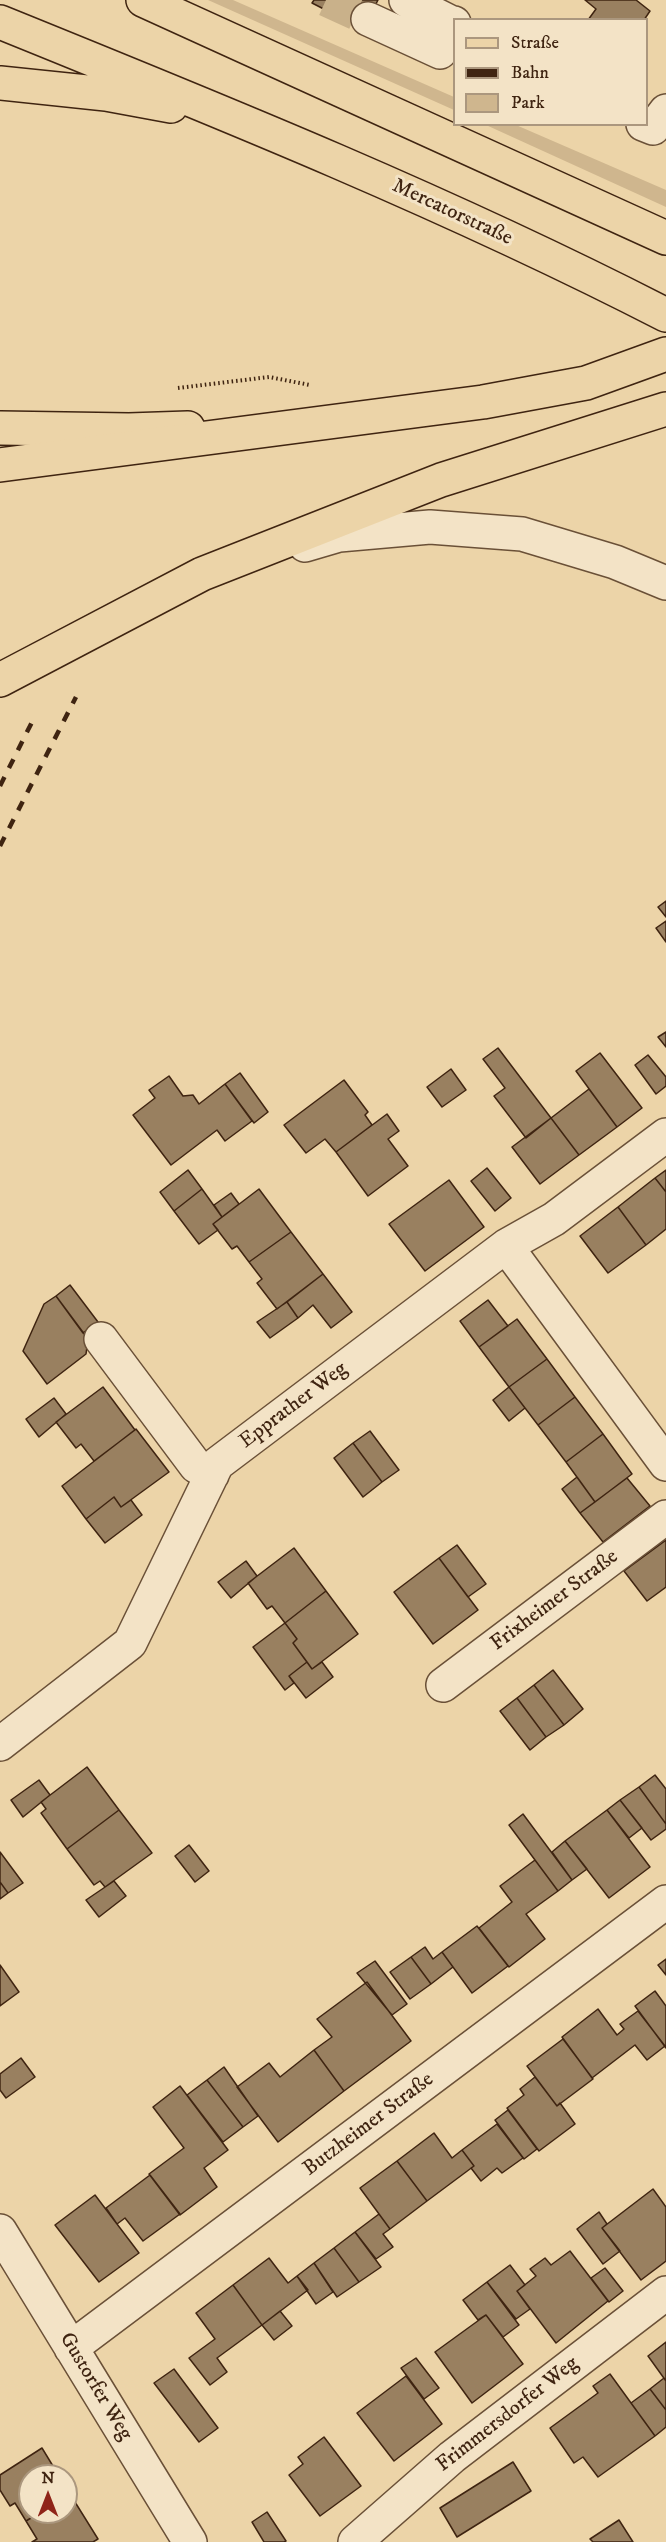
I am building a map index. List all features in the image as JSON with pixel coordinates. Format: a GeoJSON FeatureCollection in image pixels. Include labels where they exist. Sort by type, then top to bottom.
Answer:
{"type":"FeatureCollection","features":[{"type":"Feature","properties":{"kind":"main road"},"geometry":{"type":"LineString","coordinates":[[143,0],[666,238]]}},
{"type":"Feature","properties":{"kind":"main road"},"geometry":{"type":"LineString","coordinates":[[0,22],[235,117]]}},
{"type":"Feature","properties":{"kind":"main road"},"geometry":{"type":"LineString","coordinates":[[0,82],[106,94],[235,117]]}},
{"type":"Feature","properties":{"kind":"main road","name":"Mercatorstraße"},"geometry":{"type":"LineString","coordinates":[[235,117],[463,216],[657,310]]}},
{"type":"Feature","properties":{"kind":"main road"},"geometry":{"type":"LineString","coordinates":[[0,465],[483,402],[586,382],[666,354]]}},
{"type":"Feature","properties":{"kind":"main road"},"geometry":{"type":"LineString","coordinates":[[0,680],[202,574],[441,480],[666,409]]}},
{"type":"Feature","properties":{"kind":"main road"},"geometry":{"type":"LineString","coordinates":[[0,428],[129,430],[315,424]]}},
{"type":"Feature","properties":{"kind":"street"},"geometry":{"type":"LineString","coordinates":[[406,0],[461,16]]}},
{"type":"Feature","properties":{"kind":"street"},"geometry":{"type":"LineString","coordinates":[[368,19],[440,52],[453,30]]}},
{"type":"Feature","properties":{"kind":"street"},"geometry":{"type":"LineString","coordinates":[[648,126],[652,128],[666,111]]}},
{"type":"Feature","properties":{"kind":"street"},"geometry":{"type":"LineString","coordinates":[[202,574],[339,535],[430,527],[522,534],[615,562],[666,583]]}},
{"type":"Feature","properties":{"kind":"street","name":"Epprather Weg"},"geometry":{"type":"LineString","coordinates":[[0,1744],[130,1643],[217,1464],[506,1246],[554,1219],[666,1135]]}},
{"type":"Feature","properties":{"kind":"street"},"geometry":{"type":"LineString","coordinates":[[506,1246],[666,1464]]}},
{"type":"Feature","properties":{"kind":"street"},"geometry":{"type":"LineString","coordinates":[[101,1339],[196,1466],[212,1475]]}},
{"type":"Feature","properties":{"kind":"street","name":"Frixheimer Straße"},"geometry":{"type":"LineString","coordinates":[[443,1685],[666,1517]]}},
{"type":"Feature","properties":{"kind":"street","name":"Butzheimer Straße"},"geometry":{"type":"LineString","coordinates":[[71,2348],[666,1902]]}},
{"type":"Feature","properties":{"kind":"street","name":"Gustorfer Weg"},"geometry":{"type":"LineString","coordinates":[[0,2231],[190,2542]]}},
{"type":"Feature","properties":{"kind":"street","name":"Frimmersdorfer Weg"},"geometry":{"type":"LineString","coordinates":[[355,2542],[452,2457],[666,2293]]}},
{"type":"Feature","properties":{"kind":"green space"},"geometry":{"type":"Polygon","coordinates":[[[208,0],[233,0],[453,97],[453,110],[208,0]]]}},
{"type":"Feature","properties":{"kind":"green space"},"geometry":{"type":"Polygon","coordinates":[[[488,126],[518,126],[666,190],[666,207],[488,126]]]}},
{"type":"Feature","properties":{"kind":"building"},"geometry":{"type":"Polygon","coordinates":[[[314,0],[378,0],[363,29],[312,3],[314,0]]]}},
{"type":"Feature","properties":{"kind":"building"},"geometry":{"type":"Polygon","coordinates":[[[585,0],[636,0],[650,11],[645,18],[589,18],[596,9],[585,0]]]}},
{"type":"Feature","properties":{"kind":"building"},"geometry":{"type":"Polygon","coordinates":[[[666,901],[666,917],[658,907],[666,901]]]}},
{"type":"Feature","properties":{"kind":"building"},"geometry":{"type":"Polygon","coordinates":[[[666,921],[666,942],[656,928],[666,921]]]}},
{"type":"Feature","properties":{"kind":"building"},"geometry":{"type":"Polygon","coordinates":[[[666,1032],[666,1047],[658,1037],[666,1032]]]}},
{"type":"Feature","properties":{"kind":"building"},"geometry":{"type":"Polygon","coordinates":[[[498,1048],[551,1118],[526,1138],[494,1096],[505,1088],[483,1059],[498,1048]]]}},
{"type":"Feature","properties":{"kind":"building"},"geometry":{"type":"Polygon","coordinates":[[[600,1053],[642,1108],[617,1127],[576,1071],[600,1053]]]}},
{"type":"Feature","properties":{"kind":"building"},"geometry":{"type":"Polygon","coordinates":[[[648,1055],[666,1077],[666,1086],[656,1094],[635,1065],[648,1055]]]}},
{"type":"Feature","properties":{"kind":"building"},"geometry":{"type":"Polygon","coordinates":[[[451,1069],[466,1090],[442,1107],[427,1087],[451,1069]]]}},
{"type":"Feature","properties":{"kind":"building"},"geometry":{"type":"Polygon","coordinates":[[[240,1073],[268,1112],[254,1123],[225,1084],[240,1073]]]}},
{"type":"Feature","properties":{"kind":"building"},"geometry":{"type":"Polygon","coordinates":[[[169,1076],[183,1096],[193,1095],[199,1104],[225,1084],[252,1121],[225,1141],[217,1130],[171,1165],[133,1115],[155,1098],[149,1090],[169,1076]]]}},
{"type":"Feature","properties":{"kind":"building"},"geometry":{"type":"Polygon","coordinates":[[[344,1080],[368,1112],[365,1115],[372,1125],[336,1152],[325,1139],[306,1153],[284,1125],[344,1080]]]}},
{"type":"Feature","properties":{"kind":"building"},"geometry":{"type":"Polygon","coordinates":[[[589,1089],[617,1127],[579,1155],[551,1118],[589,1089]]]}},
{"type":"Feature","properties":{"kind":"building"},"geometry":{"type":"Polygon","coordinates":[[[387,1114],[399,1131],[388,1139],[408,1166],[368,1196],[336,1152],[387,1114]]]}},
{"type":"Feature","properties":{"kind":"building"},"geometry":{"type":"Polygon","coordinates":[[[551,1118],[579,1155],[540,1184],[512,1147],[551,1118]]]}},
{"type":"Feature","properties":{"kind":"building"},"geometry":{"type":"Polygon","coordinates":[[[487,1168],[511,1198],[495,1211],[471,1181],[487,1168]]]}},
{"type":"Feature","properties":{"kind":"building"},"geometry":{"type":"Polygon","coordinates":[[[188,1170],[202,1189],[174,1211],[160,1192],[188,1170]]]}},
{"type":"Feature","properties":{"kind":"building"},"geometry":{"type":"Polygon","coordinates":[[[666,1170],[666,1192],[655,1178],[666,1170]]]}},
{"type":"Feature","properties":{"kind":"building"},"geometry":{"type":"Polygon","coordinates":[[[655,1178],[666,1192],[666,1229],[646,1245],[618,1207],[655,1178]]]}},
{"type":"Feature","properties":{"kind":"building"},"geometry":{"type":"Polygon","coordinates":[[[449,1180],[484,1227],[425,1271],[389,1224],[449,1180]]]}},
{"type":"Feature","properties":{"kind":"building"},"geometry":{"type":"Polygon","coordinates":[[[202,1189],[222,1217],[213,1224],[218,1230],[199,1244],[174,1211],[202,1189]]]}},
{"type":"Feature","properties":{"kind":"building"},"geometry":{"type":"Polygon","coordinates":[[[259,1189],[291,1232],[249,1262],[237,1246],[232,1249],[213,1224],[259,1189]]]}},
{"type":"Feature","properties":{"kind":"building"},"geometry":{"type":"Polygon","coordinates":[[[231,1193],[239,1204],[222,1217],[214,1205],[231,1193]]]}},
{"type":"Feature","properties":{"kind":"building"},"geometry":{"type":"Polygon","coordinates":[[[618,1207],[646,1245],[608,1273],[580,1236],[618,1207]]]}},
{"type":"Feature","properties":{"kind":"building"},"geometry":{"type":"Polygon","coordinates":[[[291,1232],[323,1274],[277,1309],[257,1283],[262,1279],[249,1262],[291,1232]]]}},
{"type":"Feature","properties":{"kind":"building"},"geometry":{"type":"Polygon","coordinates":[[[323,1274],[352,1312],[331,1328],[313,1305],[298,1318],[287,1302],[323,1274]]]}},
{"type":"Feature","properties":{"kind":"building"},"geometry":{"type":"Polygon","coordinates":[[[70,1285],[98,1322],[83,1333],[56,1296],[70,1285]]]}},
{"type":"Feature","properties":{"kind":"building"},"geometry":{"type":"Polygon","coordinates":[[[56,1296],[88,1339],[86,1354],[47,1384],[23,1351],[44,1304],[56,1296]]]}},
{"type":"Feature","properties":{"kind":"building"},"geometry":{"type":"Polygon","coordinates":[[[488,1300],[508,1326],[479,1347],[460,1321],[488,1300]]]}},
{"type":"Feature","properties":{"kind":"building"},"geometry":{"type":"Polygon","coordinates":[[[287,1302],[298,1318],[270,1338],[257,1322],[287,1302]]]}},
{"type":"Feature","properties":{"kind":"building"},"geometry":{"type":"Polygon","coordinates":[[[517,1319],[547,1359],[509,1387],[479,1347],[517,1319]]]}},
{"type":"Feature","properties":{"kind":"building"},"geometry":{"type":"Polygon","coordinates":[[[547,1359],[575,1397],[538,1425],[509,1387],[547,1359]]]}},
{"type":"Feature","properties":{"kind":"building"},"geometry":{"type":"Polygon","coordinates":[[[103,1387],[135,1430],[94,1461],[81,1444],[76,1448],[56,1422],[103,1387]]]}},
{"type":"Feature","properties":{"kind":"building"},"geometry":{"type":"Polygon","coordinates":[[[509,1387],[525,1408],[509,1421],[493,1400],[509,1387]]]}},
{"type":"Feature","properties":{"kind":"building"},"geometry":{"type":"Polygon","coordinates":[[[575,1397],[603,1434],[566,1462],[538,1425],[575,1397]]]}},
{"type":"Feature","properties":{"kind":"building"},"geometry":{"type":"Polygon","coordinates":[[[54,1398],[66,1414],[39,1437],[26,1419],[54,1398]]]}},
{"type":"Feature","properties":{"kind":"building"},"geometry":{"type":"Polygon","coordinates":[[[136,1429],[169,1472],[121,1507],[114,1497],[86,1519],[62,1486],[136,1429]]]}},
{"type":"Feature","properties":{"kind":"building"},"geometry":{"type":"Polygon","coordinates":[[[370,1431],[399,1470],[382,1482],[353,1443],[370,1431]]]}},
{"type":"Feature","properties":{"kind":"building"},"geometry":{"type":"Polygon","coordinates":[[[603,1434],[632,1474],[595,1502],[566,1462],[603,1434]]]}},
{"type":"Feature","properties":{"kind":"building"},"geometry":{"type":"Polygon","coordinates":[[[353,1443],[382,1482],[363,1497],[334,1458],[353,1443]]]}},
{"type":"Feature","properties":{"kind":"building"},"geometry":{"type":"Polygon","coordinates":[[[577,1477],[595,1502],[580,1513],[562,1489],[577,1477]]]}},
{"type":"Feature","properties":{"kind":"building"},"geometry":{"type":"Polygon","coordinates":[[[627,1478],[650,1506],[603,1542],[580,1513],[627,1478]]]}},
{"type":"Feature","properties":{"kind":"building"},"geometry":{"type":"Polygon","coordinates":[[[114,1497],[121,1507],[131,1500],[142,1515],[105,1543],[86,1519],[114,1497]]]}},
{"type":"Feature","properties":{"kind":"building"},"geometry":{"type":"Polygon","coordinates":[[[666,1540],[666,1587],[647,1601],[624,1571],[666,1540]]]}},
{"type":"Feature","properties":{"kind":"building"},"geometry":{"type":"Polygon","coordinates":[[[457,1545],[486,1584],[468,1597],[439,1558],[457,1545]]]}},
{"type":"Feature","properties":{"kind":"building"},"geometry":{"type":"Polygon","coordinates":[[[294,1548],[326,1591],[285,1623],[272,1606],[267,1609],[248,1583],[294,1548]]]}},
{"type":"Feature","properties":{"kind":"building"},"geometry":{"type":"Polygon","coordinates":[[[439,1558],[478,1610],[433,1644],[394,1592],[439,1558]]]}},
{"type":"Feature","properties":{"kind":"building"},"geometry":{"type":"Polygon","coordinates":[[[246,1561],[257,1576],[231,1598],[218,1582],[246,1561]]]}},
{"type":"Feature","properties":{"kind":"building"},"geometry":{"type":"Polygon","coordinates":[[[326,1591],[358,1634],[312,1669],[293,1643],[297,1639],[285,1623],[326,1591]]]}},
{"type":"Feature","properties":{"kind":"building"},"geometry":{"type":"Polygon","coordinates":[[[285,1623],[297,1639],[293,1643],[307,1662],[289,1676],[294,1683],[285,1690],[253,1647],[285,1623]]]}},
{"type":"Feature","properties":{"kind":"building"},"geometry":{"type":"Polygon","coordinates":[[[307,1662],[312,1669],[322,1662],[333,1677],[306,1698],[289,1676],[307,1662]]]}},
{"type":"Feature","properties":{"kind":"building"},"geometry":{"type":"Polygon","coordinates":[[[553,1670],[583,1709],[564,1725],[534,1685],[553,1670]]]}},
{"type":"Feature","properties":{"kind":"building"},"geometry":{"type":"Polygon","coordinates":[[[534,1685],[564,1725],[546,1737],[517,1698],[534,1685]]]}},
{"type":"Feature","properties":{"kind":"building"},"geometry":{"type":"Polygon","coordinates":[[[517,1698],[546,1737],[530,1750],[500,1711],[517,1698]]]}},
{"type":"Feature","properties":{"kind":"building"},"geometry":{"type":"Polygon","coordinates":[[[87,1767],[119,1810],[67,1849],[41,1813],[46,1809],[41,1802],[87,1767]]]}},
{"type":"Feature","properties":{"kind":"building"},"geometry":{"type":"Polygon","coordinates":[[[655,1775],[666,1789],[666,1824],[639,1787],[655,1775]]]}},
{"type":"Feature","properties":{"kind":"building"},"geometry":{"type":"Polygon","coordinates":[[[39,1780],[50,1795],[23,1817],[11,1800],[39,1780]]]}},
{"type":"Feature","properties":{"kind":"building"},"geometry":{"type":"Polygon","coordinates":[[[639,1787],[666,1824],[666,1829],[651,1840],[620,1800],[639,1787]]]}},
{"type":"Feature","properties":{"kind":"building"},"geometry":{"type":"Polygon","coordinates":[[[620,1800],[642,1828],[629,1838],[607,1810],[620,1800]]]}},
{"type":"Feature","properties":{"kind":"building"},"geometry":{"type":"Polygon","coordinates":[[[119,1810],[152,1853],[105,1887],[100,1881],[94,1885],[67,1849],[119,1810]]]}},
{"type":"Feature","properties":{"kind":"building"},"geometry":{"type":"Polygon","coordinates":[[[607,1810],[650,1867],[609,1898],[565,1841],[607,1810]]]}},
{"type":"Feature","properties":{"kind":"building"},"geometry":{"type":"Polygon","coordinates":[[[523,1814],[572,1880],[558,1891],[509,1825],[523,1814]]]}},
{"type":"Feature","properties":{"kind":"building"},"geometry":{"type":"Polygon","coordinates":[[[565,1841],[587,1869],[572,1880],[552,1852],[565,1841]]]}},
{"type":"Feature","properties":{"kind":"building"},"geometry":{"type":"Polygon","coordinates":[[[189,1845],[209,1871],[195,1882],[175,1856],[189,1845]]]}},
{"type":"Feature","properties":{"kind":"building"},"geometry":{"type":"Polygon","coordinates":[[[0,1852],[23,1883],[8,1893],[0,1882],[0,1852]]]}},
{"type":"Feature","properties":{"kind":"building"},"geometry":{"type":"Polygon","coordinates":[[[535,1860],[558,1891],[526,1914],[545,1939],[509,1967],[479,1928],[512,1902],[500,1886],[535,1860]]]}},
{"type":"Feature","properties":{"kind":"building"},"geometry":{"type":"Polygon","coordinates":[[[114,1881],[126,1896],[99,1917],[86,1900],[114,1881]]]}},
{"type":"Feature","properties":{"kind":"building"},"geometry":{"type":"Polygon","coordinates":[[[0,1882],[8,1893],[0,1899],[0,1882]]]}},
{"type":"Feature","properties":{"kind":"building"},"geometry":{"type":"Polygon","coordinates":[[[477,1926],[508,1966],[472,1993],[442,1952],[477,1926]]]}},
{"type":"Feature","properties":{"kind":"building"},"geometry":{"type":"Polygon","coordinates":[[[425,1947],[433,1959],[442,1952],[453,1967],[431,1984],[411,1957],[425,1947]]]}},
{"type":"Feature","properties":{"kind":"building"},"geometry":{"type":"Polygon","coordinates":[[[411,1957],[431,1984],[410,1999],[390,1972],[411,1957]]]}},
{"type":"Feature","properties":{"kind":"building"},"geometry":{"type":"Polygon","coordinates":[[[666,1959],[666,1975],[658,1965],[666,1959]]]}},
{"type":"Feature","properties":{"kind":"building"},"geometry":{"type":"Polygon","coordinates":[[[375,1961],[407,2004],[392,2015],[357,1973],[375,1961]]]}},
{"type":"Feature","properties":{"kind":"building"},"geometry":{"type":"Polygon","coordinates":[[[0,1965],[19,1992],[0,2006],[0,1965]]]}},
{"type":"Feature","properties":{"kind":"building"},"geometry":{"type":"Polygon","coordinates":[[[367,1982],[411,2041],[344,2091],[314,2050],[332,2037],[317,2019],[367,1982]]]}},
{"type":"Feature","properties":{"kind":"building"},"geometry":{"type":"Polygon","coordinates":[[[655,1991],[666,2006],[666,2048],[635,2006],[655,1991]]]}},
{"type":"Feature","properties":{"kind":"building"},"geometry":{"type":"Polygon","coordinates":[[[598,2009],[617,2035],[624,2029],[620,2024],[638,2011],[665,2046],[647,2060],[635,2045],[592,2078],[562,2037],[598,2009]]]}},
{"type":"Feature","properties":{"kind":"building"},"geometry":{"type":"Polygon","coordinates":[[[563,2039],[593,2079],[557,2106],[527,2066],[563,2039]]]}},
{"type":"Feature","properties":{"kind":"building"},"geometry":{"type":"Polygon","coordinates":[[[314,2050],[344,2091],[278,2142],[237,2087],[269,2063],[280,2077],[314,2050]]]}},
{"type":"Feature","properties":{"kind":"building"},"geometry":{"type":"Polygon","coordinates":[[[21,2058],[35,2077],[6,2098],[0,2090],[0,2074],[21,2058]]]}},
{"type":"Feature","properties":{"kind":"building"},"geometry":{"type":"Polygon","coordinates":[[[224,2067],[258,2116],[243,2127],[207,2080],[224,2067]]]}},
{"type":"Feature","properties":{"kind":"building"},"geometry":{"type":"Polygon","coordinates":[[[535,2077],[557,2106],[560,2103],[575,2124],[539,2151],[507,2108],[524,2095],[520,2089],[535,2077]]]}},
{"type":"Feature","properties":{"kind":"building"},"geometry":{"type":"Polygon","coordinates":[[[207,2080],[243,2127],[223,2142],[187,2095],[207,2080]]]}},
{"type":"Feature","properties":{"kind":"building"},"geometry":{"type":"Polygon","coordinates":[[[180,2086],[228,2150],[204,2168],[217,2187],[180,2215],[149,2174],[184,2148],[153,2107],[180,2086]]]}},
{"type":"Feature","properties":{"kind":"building"},"geometry":{"type":"Polygon","coordinates":[[[508,2110],[537,2149],[524,2159],[495,2120],[508,2110]]]}},
{"type":"Feature","properties":{"kind":"building"},"geometry":{"type":"Polygon","coordinates":[[[497,2124],[523,2158],[502,2173],[497,2168],[481,2181],[471,2168],[474,2166],[462,2150],[497,2124]]]}},
{"type":"Feature","properties":{"kind":"building"},"geometry":{"type":"Polygon","coordinates":[[[434,2133],[452,2158],[462,2150],[474,2166],[427,2201],[397,2161],[434,2133]]]}},
{"type":"Feature","properties":{"kind":"building"},"geometry":{"type":"Polygon","coordinates":[[[397,2161],[427,2201],[390,2229],[360,2188],[397,2161]]]}},
{"type":"Feature","properties":{"kind":"building"},"geometry":{"type":"Polygon","coordinates":[[[150,2175],[180,2214],[143,2241],[125,2218],[117,2224],[106,2208],[150,2175]]]}},
{"type":"Feature","properties":{"kind":"building"},"geometry":{"type":"Polygon","coordinates":[[[653,2189],[666,2207],[666,2261],[641,2280],[602,2228],[653,2189]]]}},
{"type":"Feature","properties":{"kind":"building"},"geometry":{"type":"Polygon","coordinates":[[[95,2195],[139,2253],[99,2282],[55,2225],[95,2195]]]}},
{"type":"Feature","properties":{"kind":"building"},"geometry":{"type":"Polygon","coordinates":[[[599,2212],[607,2224],[602,2228],[620,2251],[603,2264],[577,2229],[599,2212]]]}},
{"type":"Feature","properties":{"kind":"building"},"geometry":{"type":"Polygon","coordinates":[[[379,2214],[390,2229],[383,2234],[393,2247],[376,2259],[355,2232],[379,2214]]]}},
{"type":"Feature","properties":{"kind":"building"},"geometry":{"type":"Polygon","coordinates":[[[355,2232],[381,2267],[359,2282],[334,2248],[355,2232]]]}},
{"type":"Feature","properties":{"kind":"building"},"geometry":{"type":"Polygon","coordinates":[[[334,2248],[359,2282],[337,2297],[314,2263],[334,2248]]]}},
{"type":"Feature","properties":{"kind":"building"},"geometry":{"type":"Polygon","coordinates":[[[570,2251],[608,2301],[556,2343],[517,2291],[536,2276],[530,2269],[545,2258],[551,2265],[570,2251]]]}},
{"type":"Feature","properties":{"kind":"building"},"geometry":{"type":"Polygon","coordinates":[[[269,2258],[288,2283],[297,2276],[308,2290],[262,2325],[233,2285],[269,2258]]]}},
{"type":"Feature","properties":{"kind":"building"},"geometry":{"type":"Polygon","coordinates":[[[314,2263],[333,2292],[316,2304],[297,2276],[314,2263]]]}},
{"type":"Feature","properties":{"kind":"building"},"geometry":{"type":"Polygon","coordinates":[[[510,2265],[525,2285],[517,2291],[530,2309],[516,2319],[487,2282],[510,2265]]]}},
{"type":"Feature","properties":{"kind":"building"},"geometry":{"type":"Polygon","coordinates":[[[605,2268],[623,2291],[609,2302],[591,2278],[605,2268]]]}},
{"type":"Feature","properties":{"kind":"building"},"geometry":{"type":"Polygon","coordinates":[[[487,2282],[519,2325],[503,2337],[486,2315],[478,2320],[463,2300],[487,2282]]]}},
{"type":"Feature","properties":{"kind":"building"},"geometry":{"type":"Polygon","coordinates":[[[233,2285],[262,2325],[217,2358],[227,2372],[210,2385],[189,2358],[215,2339],[196,2313],[233,2285]]]}},
{"type":"Feature","properties":{"kind":"building"},"geometry":{"type":"Polygon","coordinates":[[[280,2311],[292,2326],[274,2340],[262,2325],[280,2311]]]}},
{"type":"Feature","properties":{"kind":"building"},"geometry":{"type":"Polygon","coordinates":[[[486,2315],[523,2364],[472,2403],[435,2352],[486,2315]]]}},
{"type":"Feature","properties":{"kind":"building"},"geometry":{"type":"Polygon","coordinates":[[[666,2342],[666,2381],[648,2356],[666,2342]]]}},
{"type":"Feature","properties":{"kind":"building"},"geometry":{"type":"Polygon","coordinates":[[[416,2358],[439,2388],[424,2399],[401,2368],[416,2358]]]}},
{"type":"Feature","properties":{"kind":"building"},"geometry":{"type":"Polygon","coordinates":[[[174,2369],[218,2428],[199,2442],[154,2383],[174,2369]]]}},
{"type":"Feature","properties":{"kind":"building"},"geometry":{"type":"Polygon","coordinates":[[[610,2374],[655,2436],[598,2477],[583,2457],[574,2463],[550,2428],[598,2393],[593,2386],[610,2374]]]}},
{"type":"Feature","properties":{"kind":"building"},"geometry":{"type":"Polygon","coordinates":[[[406,2376],[442,2424],[394,2461],[357,2413],[406,2376]]]}},
{"type":"Feature","properties":{"kind":"building"},"geometry":{"type":"Polygon","coordinates":[[[664,2378],[666,2381],[666,2410],[650,2389],[664,2378]]]}},
{"type":"Feature","properties":{"kind":"building"},"geometry":{"type":"Polygon","coordinates":[[[650,2389],[666,2410],[666,2427],[655,2436],[631,2403],[650,2389]]]}},
{"type":"Feature","properties":{"kind":"building"},"geometry":{"type":"Polygon","coordinates":[[[324,2437],[361,2486],[320,2516],[289,2475],[303,2464],[298,2457],[324,2437]]]}},
{"type":"Feature","properties":{"kind":"building"},"geometry":{"type":"Polygon","coordinates":[[[42,2448],[52,2464],[18,2464],[18,2508],[15,2503],[10,2506],[0,2490],[0,2475],[42,2448]]]}},
{"type":"Feature","properties":{"kind":"building"},"geometry":{"type":"Polygon","coordinates":[[[513,2462],[531,2491],[457,2537],[440,2508],[513,2462]]]}},
{"type":"Feature","properties":{"kind":"building"},"geometry":{"type":"Polygon","coordinates":[[[78,2507],[98,2539],[93,2542],[32,2542],[37,2539],[28,2524],[78,2524],[78,2507]]]}},
{"type":"Feature","properties":{"kind":"building"},"geometry":{"type":"Polygon","coordinates":[[[267,2512],[286,2541],[264,2542],[252,2522],[267,2512]]]}},
{"type":"Feature","properties":{"kind":"building"},"geometry":{"type":"Polygon","coordinates":[[[619,2520],[633,2542],[593,2542],[590,2539],[619,2520]]]}},
{"type":"Feature","properties":{"kind":"tunnel"},"geometry":{"type":"LineString","coordinates":[[326,0],[368,19]]}},
{"type":"Feature","properties":{"kind":"railway"},"geometry":{"type":"LineString","coordinates":[[0,846],[76,697]]}},
{"type":"Feature","properties":{"kind":"railway"},"geometry":{"type":"LineString","coordinates":[[0,786],[33,720]]}}]}
